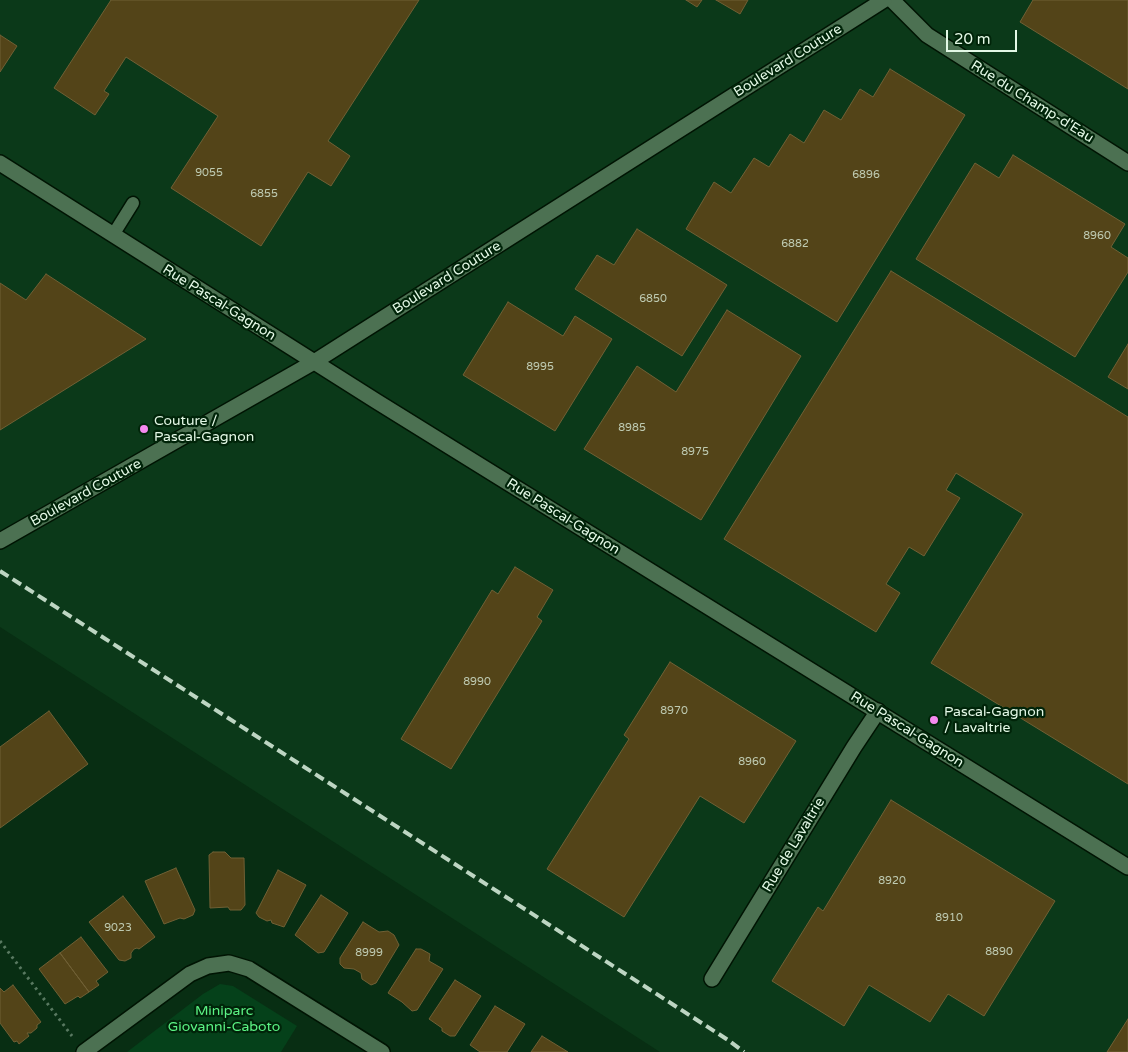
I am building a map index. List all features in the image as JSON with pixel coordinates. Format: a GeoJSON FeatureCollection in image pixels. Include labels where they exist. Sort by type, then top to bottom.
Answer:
{"type":"FeatureCollection","features":[{"type":"Feature","properties":{"kind":"street","name":"Boulevard Couture"},"geometry":{"type":"LineString","coordinates":[[0,542],[314,362],[884,0]]}},
{"type":"Feature","properties":{"kind":"street","name":"Rue du Champ-d'Eau"},"geometry":{"type":"LineString","coordinates":[[892,0],[927,35],[1128,163]]}},
{"type":"Feature","properties":{"kind":"street","name":"Rue Pascal-Gagnon"},"geometry":{"type":"LineString","coordinates":[[0,164],[314,362],[1128,867]]}},
{"type":"Feature","properties":{"kind":"street","name":"Rue de Lavaltrie"},"geometry":{"type":"LineString","coordinates":[[712,979],[854,746],[878,711]]}},
{"type":"Feature","properties":{"kind":"street"},"geometry":{"type":"LineString","coordinates":[[84,1052],[190,974],[208,966],[228,963],[249,969],[382,1052]]}},
{"type":"Feature","properties":{"kind":"lane"},"geometry":{"type":"LineString","coordinates":[[113,235],[133,203]]}},
{"type":"Feature","properties":{"kind":"path"},"geometry":{"type":"LineString","coordinates":[[0,941],[84,1052]]}},
{"type":"Feature","properties":{"kind":"shaded area"},"geometry":{"type":"Polygon","coordinates":[[[0,0],[1128,0],[1128,1052],[660,1052],[0,627],[0,0]]]}},
{"type":"Feature","properties":{"kind":"green space","name":"Miniparc Giovanni-Caboto"},"geometry":{"type":"Polygon","coordinates":[[[220,984],[233,986],[297,1026],[281,1052],[127,1052],[203,994],[220,984]]]}},
{"type":"Feature","properties":{"kind":"building"},"geometry":{"type":"Polygon","coordinates":[[[111,0],[419,0],[328,141],[350,156],[331,186],[308,172],[261,246],[171,188],[218,116],[126,57],[104,91],[109,94],[95,115],[54,88],[111,0]]]}},
{"type":"Feature","properties":{"kind":"building"},"geometry":{"type":"Polygon","coordinates":[[[686,0],[702,0],[697,7],[686,0]]]}},
{"type":"Feature","properties":{"kind":"building"},"geometry":{"type":"Polygon","coordinates":[[[716,0],[748,0],[740,14],[716,0]]]}},
{"type":"Feature","properties":{"kind":"building"},"geometry":{"type":"Polygon","coordinates":[[[1033,0],[1128,0],[1128,89],[1020,22],[1033,0]]]}},
{"type":"Feature","properties":{"kind":"building"},"geometry":{"type":"Polygon","coordinates":[[[0,35],[17,46],[0,72],[0,35]]]}},
{"type":"Feature","properties":{"kind":"building"},"geometry":{"type":"Polygon","coordinates":[[[890,69],[965,115],[837,322],[686,229],[714,182],[731,193],[754,158],[769,167],[790,134],[804,143],[824,110],[841,120],[860,89],[873,97],[890,69]]]}},
{"type":"Feature","properties":{"kind":"building"},"geometry":{"type":"Polygon","coordinates":[[[1013,155],[1125,224],[1111,247],[1128,258],[1128,272],[1075,357],[916,259],[975,163],[999,178],[1013,155]]]}},
{"type":"Feature","properties":{"kind":"building"},"geometry":{"type":"Polygon","coordinates":[[[637,229],[727,285],[682,356],[575,289],[597,255],[614,265],[637,229]]]}},
{"type":"Feature","properties":{"kind":"building"},"geometry":{"type":"Polygon","coordinates":[[[891,271],[1128,417],[1128,784],[931,663],[1023,514],[956,473],[946,490],[960,498],[924,556],[909,547],[886,584],[900,593],[876,632],[724,539],[891,271]]]}},
{"type":"Feature","properties":{"kind":"building"},"geometry":{"type":"Polygon","coordinates":[[[46,274],[146,339],[0,430],[0,283],[26,300],[46,274]]]}},
{"type":"Feature","properties":{"kind":"building"},"geometry":{"type":"Polygon","coordinates":[[[508,302],[563,336],[575,316],[612,339],[555,431],[463,375],[508,302]]]}},
{"type":"Feature","properties":{"kind":"building"},"geometry":{"type":"Polygon","coordinates":[[[727,310],[801,356],[701,520],[584,449],[637,366],[676,392],[727,310]]]}},
{"type":"Feature","properties":{"kind":"building"},"geometry":{"type":"Polygon","coordinates":[[[1128,344],[1128,389],[1108,377],[1128,344]]]}},
{"type":"Feature","properties":{"kind":"building"},"geometry":{"type":"Polygon","coordinates":[[[515,567],[553,590],[537,617],[542,621],[451,769],[401,739],[492,590],[498,594],[515,567]]]}},
{"type":"Feature","properties":{"kind":"building"},"geometry":{"type":"Polygon","coordinates":[[[670,662],[796,741],[744,823],[700,796],[624,917],[547,869],[629,739],[624,735],[670,662]]]}},
{"type":"Feature","properties":{"kind":"building"},"geometry":{"type":"Polygon","coordinates":[[[49,711],[88,764],[0,828],[0,747],[49,711]]]}},
{"type":"Feature","properties":{"kind":"building"},"geometry":{"type":"Polygon","coordinates":[[[891,800],[1055,901],[984,1016],[948,994],[930,1022],[869,985],[844,1026],[772,981],[818,907],[823,911],[891,800]]]}},
{"type":"Feature","properties":{"kind":"building"},"geometry":{"type":"Polygon","coordinates":[[[213,852],[225,852],[231,858],[244,858],[245,905],[241,910],[230,910],[228,907],[210,908],[209,855],[213,852]]]}},
{"type":"Feature","properties":{"kind":"building"},"geometry":{"type":"Polygon","coordinates":[[[176,868],[195,910],[193,915],[164,924],[145,881],[176,868]]]}},
{"type":"Feature","properties":{"kind":"building"},"geometry":{"type":"Polygon","coordinates":[[[278,870],[306,885],[284,927],[272,923],[271,920],[267,921],[259,917],[256,913],[278,870]]]}},
{"type":"Feature","properties":{"kind":"building"},"geometry":{"type":"Polygon","coordinates":[[[321,895],[348,913],[324,952],[318,953],[295,935],[321,895]]]}},
{"type":"Feature","properties":{"kind":"building"},"geometry":{"type":"Polygon","coordinates":[[[123,896],[155,937],[139,949],[134,949],[131,953],[131,958],[125,961],[119,960],[89,922],[123,896]]]}},
{"type":"Feature","properties":{"kind":"building"},"geometry":{"type":"Polygon","coordinates":[[[363,922],[379,932],[388,931],[394,935],[399,945],[376,983],[371,985],[362,979],[361,973],[354,969],[344,968],[340,964],[340,958],[363,922]]]}},
{"type":"Feature","properties":{"kind":"building"},"geometry":{"type":"Polygon","coordinates":[[[81,937],[108,972],[96,981],[99,985],[89,992],[60,953],[81,937]]]}},
{"type":"Feature","properties":{"kind":"building"},"geometry":{"type":"Polygon","coordinates":[[[416,949],[421,949],[430,954],[429,961],[443,969],[417,1010],[412,1011],[388,993],[416,949]]]}},
{"type":"Feature","properties":{"kind":"building"},"geometry":{"type":"Polygon","coordinates":[[[60,953],[89,992],[65,1004],[39,969],[60,953]]]}},
{"type":"Feature","properties":{"kind":"building"},"geometry":{"type":"Polygon","coordinates":[[[455,980],[481,996],[455,1036],[450,1036],[429,1019],[455,980]]]}},
{"type":"Feature","properties":{"kind":"building"},"geometry":{"type":"Polygon","coordinates":[[[13,985],[41,1022],[31,1033],[27,1033],[29,1036],[19,1044],[17,1041],[14,1042],[0,1023],[0,988],[4,992],[13,985]]]}},
{"type":"Feature","properties":{"kind":"building"},"geometry":{"type":"Polygon","coordinates":[[[495,1006],[525,1024],[507,1052],[480,1052],[470,1045],[495,1006]]]}},
{"type":"Feature","properties":{"kind":"building"},"geometry":{"type":"Polygon","coordinates":[[[1128,1019],[1128,1052],[1107,1052],[1128,1019]]]}},
{"type":"Feature","properties":{"kind":"building"},"geometry":{"type":"Polygon","coordinates":[[[542,1036],[568,1052],[531,1052],[542,1036]]]}},
{"type":"Feature","properties":{"kind":"railway"},"geometry":{"type":"LineString","coordinates":[[0,571],[744,1052]]}},
{"type":"Feature","properties":{"kind":"place","name":"Couture / Pascal-Gagnon"},"geometry":{"type":"Point","coordinates":[144,429]}},
{"type":"Feature","properties":{"kind":"place","name":"Pascal-Gagnon / Lavaltrie"},"geometry":{"type":"Point","coordinates":[934,720]}}]}
